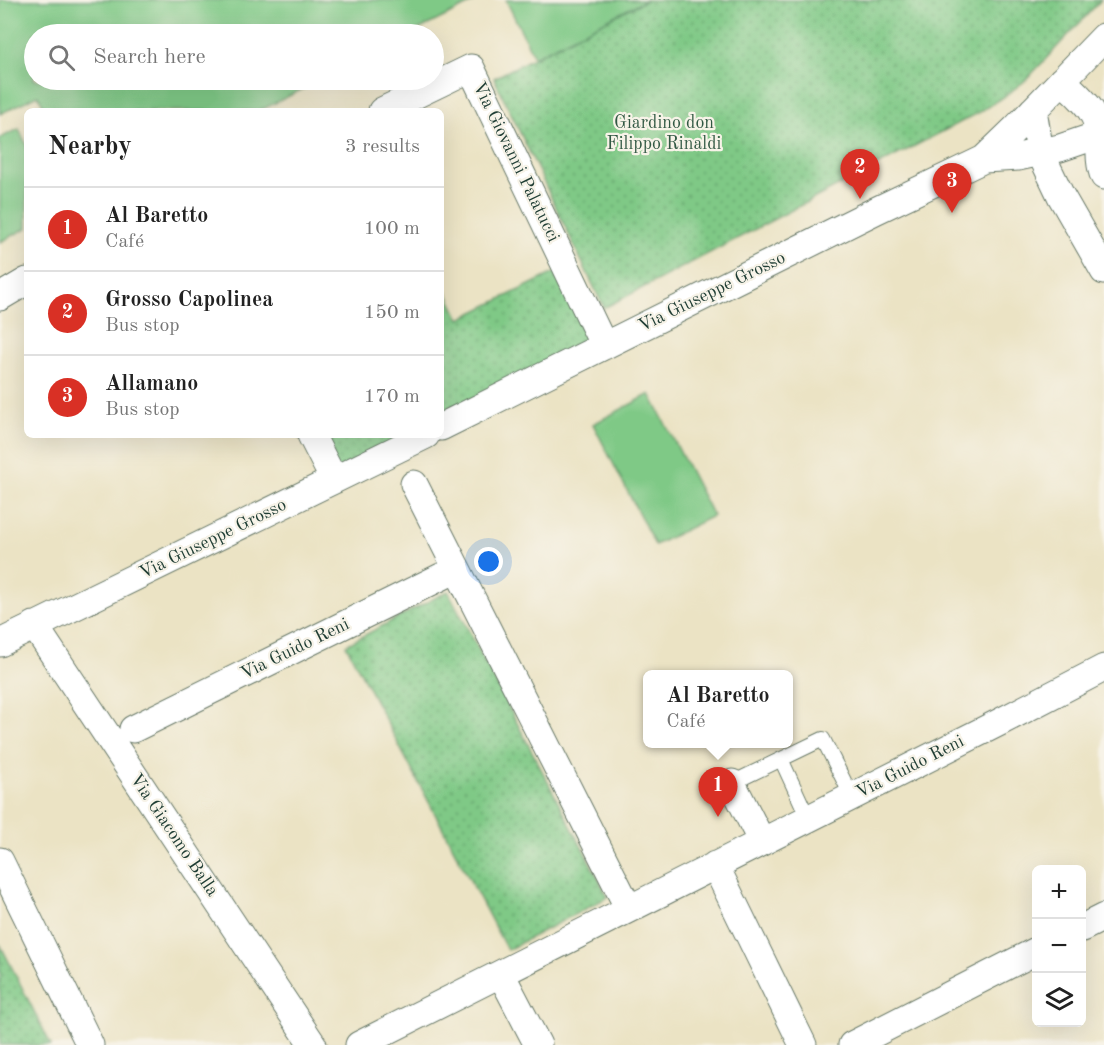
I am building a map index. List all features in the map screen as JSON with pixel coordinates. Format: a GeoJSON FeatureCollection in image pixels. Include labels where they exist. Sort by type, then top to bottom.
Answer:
{"type":"FeatureCollection","features":[{"type":"Feature","properties":{"kind":"street","name":"Via Giuseppe Grosso"},"geometry":{"type":"LineString","coordinates":[[444,426],[984,159],[1104,37]]}},
{"type":"Feature","properties":{"kind":"street","name":"Via Giovanni Palatucci"},"geometry":{"type":"LineString","coordinates":[[444,81],[471,68],[604,346]]}},
{"type":"Feature","properties":{"kind":"street"},"geometry":{"type":"LineString","coordinates":[[1062,80],[1089,107],[1096,118],[1102,134],[1101,168],[1104,176]]}},
{"type":"Feature","properties":{"kind":"street","name":"Via Giovanni Palatucci"},"geometry":{"type":"LineString","coordinates":[[388,108],[425,90]]}},
{"type":"Feature","properties":{"kind":"street"},"geometry":{"type":"LineString","coordinates":[[1033,111],[1040,152],[1061,196],[1104,271]]}},
{"type":"Feature","properties":{"kind":"street","name":"Via Giuseppe Grosso"},"geometry":{"type":"LineString","coordinates":[[984,159],[1018,157],[1060,148],[1102,134]]}},
{"type":"Feature","properties":{"kind":"street"},"geometry":{"type":"LineString","coordinates":[[0,297],[24,283]]}},
{"type":"Feature","properties":{"kind":"street"},"geometry":{"type":"LineString","coordinates":[[313,438],[334,480]]}},
{"type":"Feature","properties":{"kind":"street","name":"Via Giuseppe Grosso"},"geometry":{"type":"LineString","coordinates":[[0,643],[420,438]]}},
{"type":"Feature","properties":{"kind":"street"},"geometry":{"type":"LineString","coordinates":[[414,484],[629,909]]}},
{"type":"Feature","properties":{"kind":"street","name":"Via Guido Reni"},"geometry":{"type":"LineString","coordinates":[[133,729],[457,569]]}},
{"type":"Feature","properties":{"kind":"street","name":"Via Giacomo Balla"},"geometry":{"type":"LineString","coordinates":[[34,625],[313,1045]]}},
{"type":"Feature","properties":{"kind":"street","name":"Via Guido Reni"},"geometry":{"type":"LineString","coordinates":[[359,1045],[1104,668]]}},
{"type":"Feature","properties":{"kind":"street"},"geometry":{"type":"LineString","coordinates":[[732,783],[762,842]]}},
{"type":"Feature","properties":{"kind":"street"},"geometry":{"type":"LineString","coordinates":[[0,861],[90,1045]]}},
{"type":"Feature","properties":{"kind":"street"},"geometry":{"type":"LineString","coordinates":[[715,866],[803,1045]]}},
{"type":"Feature","properties":{"kind":"street"},"geometry":{"type":"LineString","coordinates":[[1086,926],[1104,917]]}},
{"type":"Feature","properties":{"kind":"street"},"geometry":{"type":"LineString","coordinates":[[852,1045],[1032,953]]}},
{"type":"Feature","properties":{"kind":"street"},"geometry":{"type":"LineString","coordinates":[[501,974],[538,1045]]}},
{"type":"Feature","properties":{"kind":"lane"},"geometry":{"type":"LineString","coordinates":[[732,783],[823,739],[852,797]]}},
{"type":"Feature","properties":{"kind":"lane"},"geometry":{"type":"LineString","coordinates":[[781,759],[810,818]]}},
{"type":"Feature","properties":{"kind":"green space"},"geometry":{"type":"Polygon","coordinates":[[[0,0],[478,0],[430,24],[24,24],[24,90],[301,90],[265,108],[44,108],[38,95],[0,114],[0,0]]]}},
{"type":"Feature","properties":{"kind":"green space"},"geometry":{"type":"Polygon","coordinates":[[[506,0],[646,0],[534,57],[506,0]]]}},
{"type":"Feature","properties":{"kind":"green space","name":"Giardino don Filippo Rinaldi"},"geometry":{"type":"Polygon","coordinates":[[[646,0],[1101,0],[1026,80],[976,114],[604,308],[494,78],[646,0]]]}},
{"type":"Feature","properties":{"kind":"green space"},"geometry":{"type":"Polygon","coordinates":[[[19,129],[24,140],[24,230],[0,242],[0,138],[19,129]]]}},
{"type":"Feature","properties":{"kind":"green space"},"geometry":{"type":"Polygon","coordinates":[[[566,267],[604,346],[444,426],[444,287],[460,319],[566,267]]]}},
{"type":"Feature","properties":{"kind":"green space"},"geometry":{"type":"Polygon","coordinates":[[[650,394],[713,516],[655,545],[593,424],[650,394]]]}},
{"type":"Feature","properties":{"kind":"green space"},"geometry":{"type":"Polygon","coordinates":[[[312,438],[420,438],[334,481],[312,438]]]}},
{"type":"Feature","properties":{"kind":"green space"},"geometry":{"type":"Polygon","coordinates":[[[448,591],[608,897],[507,950],[346,645],[448,591]]]}},
{"type":"Feature","properties":{"kind":"green space"},"geometry":{"type":"Polygon","coordinates":[[[0,944],[51,1045],[0,1045],[0,944]]]}},
{"type":"Feature","properties":{"kind":"place","name":"Grosso Capolinea"},"geometry":{"type":"Point","coordinates":[860,199]}},
{"type":"Feature","properties":{"kind":"place","name":"Allamano"},"geometry":{"type":"Point","coordinates":[952,213]}},
{"type":"Feature","properties":{"kind":"place","name":"Al Baretto"},"geometry":{"type":"Point","coordinates":[718,817]}}]}
